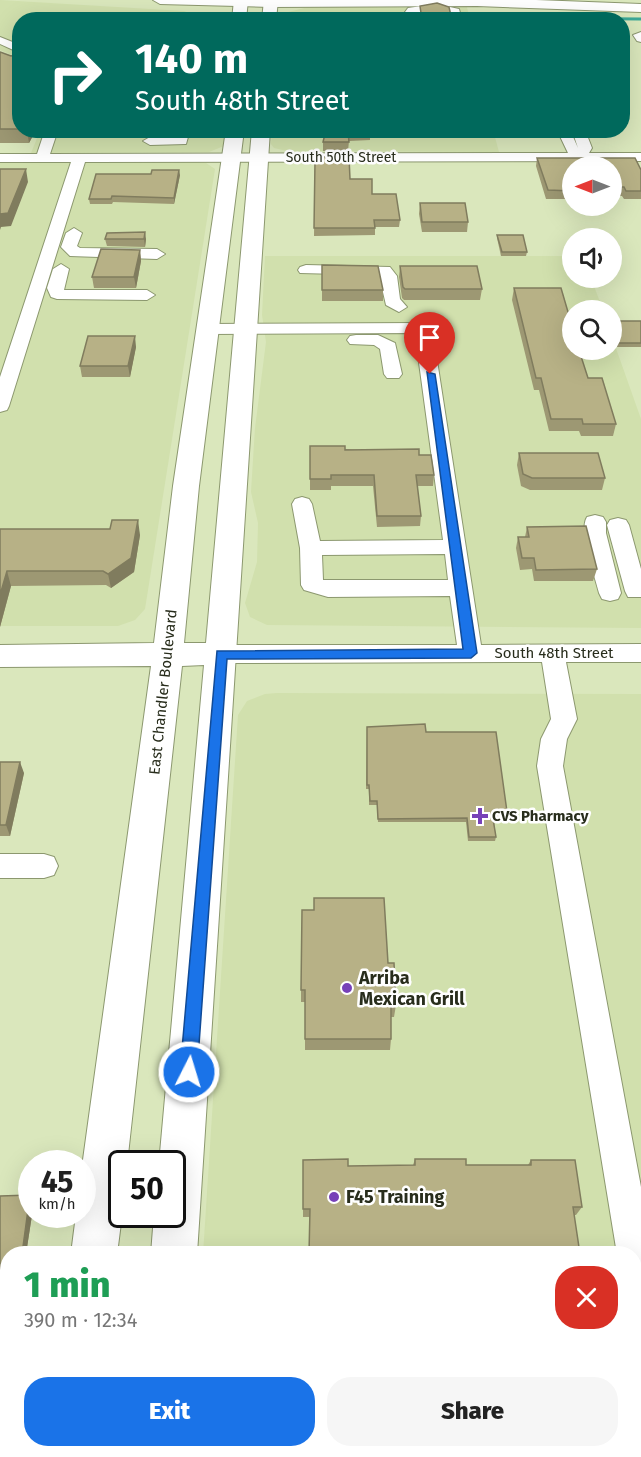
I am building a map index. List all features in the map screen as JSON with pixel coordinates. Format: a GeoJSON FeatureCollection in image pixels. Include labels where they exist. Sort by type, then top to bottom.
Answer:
{"type":"FeatureCollection","features":[{"type":"Feature","properties":{"kind":"main road"},"geometry":{"type":"LineString","coordinates":[[160,0],[477,2],[641,8]]}},
{"type":"Feature","properties":{"kind":"main road","name":"East Chandler Boulevard"},"geometry":{"type":"LineString","coordinates":[[95,1246],[207,329],[234,138]]}},
{"type":"Feature","properties":{"kind":"main road"},"geometry":{"type":"LineString","coordinates":[[175,1246],[260,138]]}},
{"type":"Feature","properties":{"kind":"main road","name":"South 48th Street"},"geometry":{"type":"LineString","coordinates":[[0,656],[221,654]]}},
{"type":"Feature","properties":{"kind":"street"},"geometry":{"type":"LineString","coordinates":[[412,12],[412,10],[436,8],[455,12]]}},
{"type":"Feature","properties":{"kind":"street"},"geometry":{"type":"LineString","coordinates":[[42,158],[53,138]]}},
{"type":"Feature","properties":{"kind":"street"},"geometry":{"type":"LineString","coordinates":[[138,141],[181,141],[182,138]]}},
{"type":"Feature","properties":{"kind":"street"},"geometry":{"type":"LineString","coordinates":[[571,138],[571,148],[578,156]]}},
{"type":"Feature","properties":{"kind":"street","name":"South 50th Street"},"geometry":{"type":"LineString","coordinates":[[0,158],[562,157]]}},
{"type":"Feature","properties":{"kind":"street","name":"South 50th Street"},"geometry":{"type":"LineString","coordinates":[[622,157],[641,157]]}},
{"type":"Feature","properties":{"kind":"street"},"geometry":{"type":"LineString","coordinates":[[0,406],[79,158]]}},
{"type":"Feature","properties":{"kind":"street"},"geometry":{"type":"LineString","coordinates":[[74,233],[69,248],[76,253],[157,254]]}},
{"type":"Feature","properties":{"kind":"street"},"geometry":{"type":"LineString","coordinates":[[61,269],[55,288],[57,293],[63,295],[147,295]]}},
{"type":"Feature","properties":{"kind":"street"},"geometry":{"type":"LineString","coordinates":[[306,270],[384,270],[389,276],[392,301],[399,307]]}},
{"type":"Feature","properties":{"kind":"street"},"geometry":{"type":"LineString","coordinates":[[207,329],[423,328],[471,653]]}},
{"type":"Feature","properties":{"kind":"street"},"geometry":{"type":"LineString","coordinates":[[0,330],[24,331]]}},
{"type":"Feature","properties":{"kind":"street"},"geometry":{"type":"LineString","coordinates":[[303,339],[372,340],[384,343],[391,352],[393,374]]}},
{"type":"Feature","properties":{"kind":"street"},"geometry":{"type":"LineString","coordinates":[[302,504],[311,548],[312,585],[328,589],[461,588]]}},
{"type":"Feature","properties":{"kind":"street"},"geometry":{"type":"LineString","coordinates":[[606,523],[622,592]]}},
{"type":"Feature","properties":{"kind":"street"},"geometry":{"type":"LineString","coordinates":[[311,548],[455,547]]}},
{"type":"Feature","properties":{"kind":"street"},"geometry":{"type":"LineString","coordinates":[[552,653],[564,719],[554,739],[550,766],[634,1246]]}},
{"type":"Feature","properties":{"kind":"street","name":"South 48th Street"},"geometry":{"type":"LineString","coordinates":[[221,654],[641,653]]}},
{"type":"Feature","properties":{"kind":"street"},"geometry":{"type":"LineString","coordinates":[[0,866],[44,866]]}},
{"type":"Feature","properties":{"kind":"shaded area"},"geometry":{"type":"Polygon","coordinates":[[[0,0],[187,12],[12,12],[12,55],[0,50],[0,0]]]}},
{"type":"Feature","properties":{"kind":"shaded area"},"geometry":{"type":"Polygon","coordinates":[[[321,4],[466,4],[468,12],[288,12],[321,4]]]}},
{"type":"Feature","properties":{"kind":"shaded area"},"geometry":{"type":"Polygon","coordinates":[[[37,138],[225,138],[224,146],[209,152],[31,153],[37,138]]]}},
{"type":"Feature","properties":{"kind":"shaded area"},"geometry":{"type":"Polygon","coordinates":[[[271,138],[495,138],[499,152],[287,151],[274,148],[271,144],[271,138]]]}},
{"type":"Feature","properties":{"kind":"shaded area"},"geometry":{"type":"Polygon","coordinates":[[[0,162],[196,162],[206,163],[215,169],[145,609],[135,620],[118,626],[0,626],[0,162]]]}},
{"type":"Feature","properties":{"kind":"shaded area"},"geometry":{"type":"Polygon","coordinates":[[[265,256],[562,256],[562,288],[595,288],[599,300],[562,300],[562,360],[620,360],[641,419],[641,628],[267,625],[250,617],[245,603],[257,562],[258,523],[251,492],[255,428],[266,342],[262,315],[265,256]]]}},
{"type":"Feature","properties":{"kind":"shaded area"},"geometry":{"type":"Polygon","coordinates":[[[265,694],[641,694],[641,1246],[204,1246],[238,715],[247,701],[265,694]]]}},
{"type":"Feature","properties":{"kind":"building"},"geometry":{"type":"Polygon","coordinates":[[[437,3],[449,7],[450,12],[421,12],[420,6],[437,3]]]}},
{"type":"Feature","properties":{"kind":"building"},"geometry":{"type":"Polygon","coordinates":[[[0,52],[12,56],[12,129],[0,129],[0,52]]]}},
{"type":"Feature","properties":{"kind":"building"},"geometry":{"type":"Polygon","coordinates":[[[324,138],[349,138],[349,142],[323,142],[324,138]]]}},
{"type":"Feature","properties":{"kind":"building"},"geometry":{"type":"Polygon","coordinates":[[[321,157],[349,157],[350,179],[372,179],[372,194],[396,194],[400,220],[374,220],[375,228],[314,228],[315,162],[320,162],[321,157]]]}},
{"type":"Feature","properties":{"kind":"building"},"geometry":{"type":"Polygon","coordinates":[[[537,158],[562,158],[562,191],[548,190],[537,158]]]}},
{"type":"Feature","properties":{"kind":"building"},"geometry":{"type":"Polygon","coordinates":[[[622,158],[635,158],[641,170],[641,191],[626,191],[622,187],[622,158]]]}},
{"type":"Feature","properties":{"kind":"building"},"geometry":{"type":"Polygon","coordinates":[[[0,169],[26,169],[8,213],[0,214],[0,169]]]}},
{"type":"Feature","properties":{"kind":"building"},"geometry":{"type":"Polygon","coordinates":[[[152,170],[179,170],[174,198],[112,196],[111,199],[89,199],[96,174],[151,174],[152,170]]]}},
{"type":"Feature","properties":{"kind":"building"},"geometry":{"type":"Polygon","coordinates":[[[420,203],[465,203],[468,222],[422,222],[420,203]]]}},
{"type":"Feature","properties":{"kind":"building"},"geometry":{"type":"Polygon","coordinates":[[[145,232],[144,239],[105,239],[107,233],[145,232]]]}},
{"type":"Feature","properties":{"kind":"building"},"geometry":{"type":"Polygon","coordinates":[[[497,235],[523,235],[527,252],[502,252],[497,235]]]}},
{"type":"Feature","properties":{"kind":"building"},"geometry":{"type":"Polygon","coordinates":[[[101,249],[140,250],[134,277],[92,277],[101,249]]]}},
{"type":"Feature","properties":{"kind":"building"},"geometry":{"type":"Polygon","coordinates":[[[322,265],[378,266],[383,290],[322,290],[322,265]]]}},
{"type":"Feature","properties":{"kind":"building"},"geometry":{"type":"Polygon","coordinates":[[[400,266],[477,266],[482,289],[405,289],[400,266]]]}},
{"type":"Feature","properties":{"kind":"building"},"geometry":{"type":"Polygon","coordinates":[[[514,288],[561,288],[565,300],[562,300],[562,360],[582,360],[588,378],[602,378],[616,424],[583,424],[582,419],[551,419],[541,378],[536,378],[514,288]]]}},
{"type":"Feature","properties":{"kind":"building"},"geometry":{"type":"Polygon","coordinates":[[[622,321],[641,321],[641,343],[622,343],[622,321]]]}},
{"type":"Feature","properties":{"kind":"building"},"geometry":{"type":"Polygon","coordinates":[[[88,336],[135,336],[128,366],[80,366],[88,336]]]}},
{"type":"Feature","properties":{"kind":"building"},"geometry":{"type":"Polygon","coordinates":[[[310,446],[345,446],[345,450],[419,449],[419,455],[431,455],[434,475],[416,475],[421,516],[377,516],[374,475],[331,475],[331,479],[310,479],[310,446]]]}},
{"type":"Feature","properties":{"kind":"building"},"geometry":{"type":"Polygon","coordinates":[[[519,453],[598,453],[605,478],[532,478],[523,474],[519,453]]]}},
{"type":"Feature","properties":{"kind":"building"},"geometry":{"type":"Polygon","coordinates":[[[112,520],[138,520],[131,558],[108,574],[103,571],[7,571],[0,595],[0,529],[110,529],[112,520]]]}},
{"type":"Feature","properties":{"kind":"building"},"geometry":{"type":"Polygon","coordinates":[[[586,526],[597,569],[536,570],[534,558],[522,558],[518,537],[529,537],[527,527],[586,526]]]}},
{"type":"Feature","properties":{"kind":"building","name":"CVS Pharmacy"},"geometry":{"type":"Polygon","coordinates":[[[425,724],[426,732],[496,732],[508,819],[493,819],[496,837],[469,837],[467,818],[378,819],[377,801],[370,801],[369,785],[367,785],[367,727],[425,724]]]}},
{"type":"Feature","properties":{"kind":"building"},"geometry":{"type":"Polygon","coordinates":[[[0,762],[20,762],[6,825],[0,825],[0,762]]]}},
{"type":"Feature","properties":{"kind":"building","name":"Arriba Mexican Grill"},"geometry":{"type":"Polygon","coordinates":[[[314,898],[384,898],[388,963],[394,963],[396,1005],[391,1005],[391,1039],[305,1039],[305,990],[301,990],[302,910],[314,910],[314,898]]]}},
{"type":"Feature","properties":{"kind":"building"},"geometry":{"type":"Polygon","coordinates":[[[348,1159],[348,1166],[415,1165],[415,1159],[466,1159],[466,1165],[531,1165],[531,1160],[575,1160],[582,1207],[573,1207],[579,1246],[309,1246],[310,1209],[303,1209],[303,1160],[348,1159]]]}},
{"type":"Feature","properties":{"kind":"building"},"geometry":{"type":"Polygon","coordinates":[[[18,1195],[18,1228],[26,1228],[23,1246],[0,1246],[0,1196],[18,1195]]]}},
{"type":"Feature","properties":{"kind":"waterway"},"geometry":{"type":"LineString","coordinates":[[630,19],[641,19]]}},
{"type":"Feature","properties":{"kind":"place","name":"CVS Pharmacy"},"geometry":{"type":"Point","coordinates":[480,816]}},
{"type":"Feature","properties":{"kind":"place","name":"Arriba Mexican Grill"},"geometry":{"type":"Point","coordinates":[347,988]}},
{"type":"Feature","properties":{"kind":"place","name":"F45 Training"},"geometry":{"type":"Point","coordinates":[334,1197]}},
{"type":"Feature","properties":{"kind":"route"},"geometry":{"type":"LineString","coordinates":[[189,1072],[221,654],[471,653],[430,374]]}}]}
